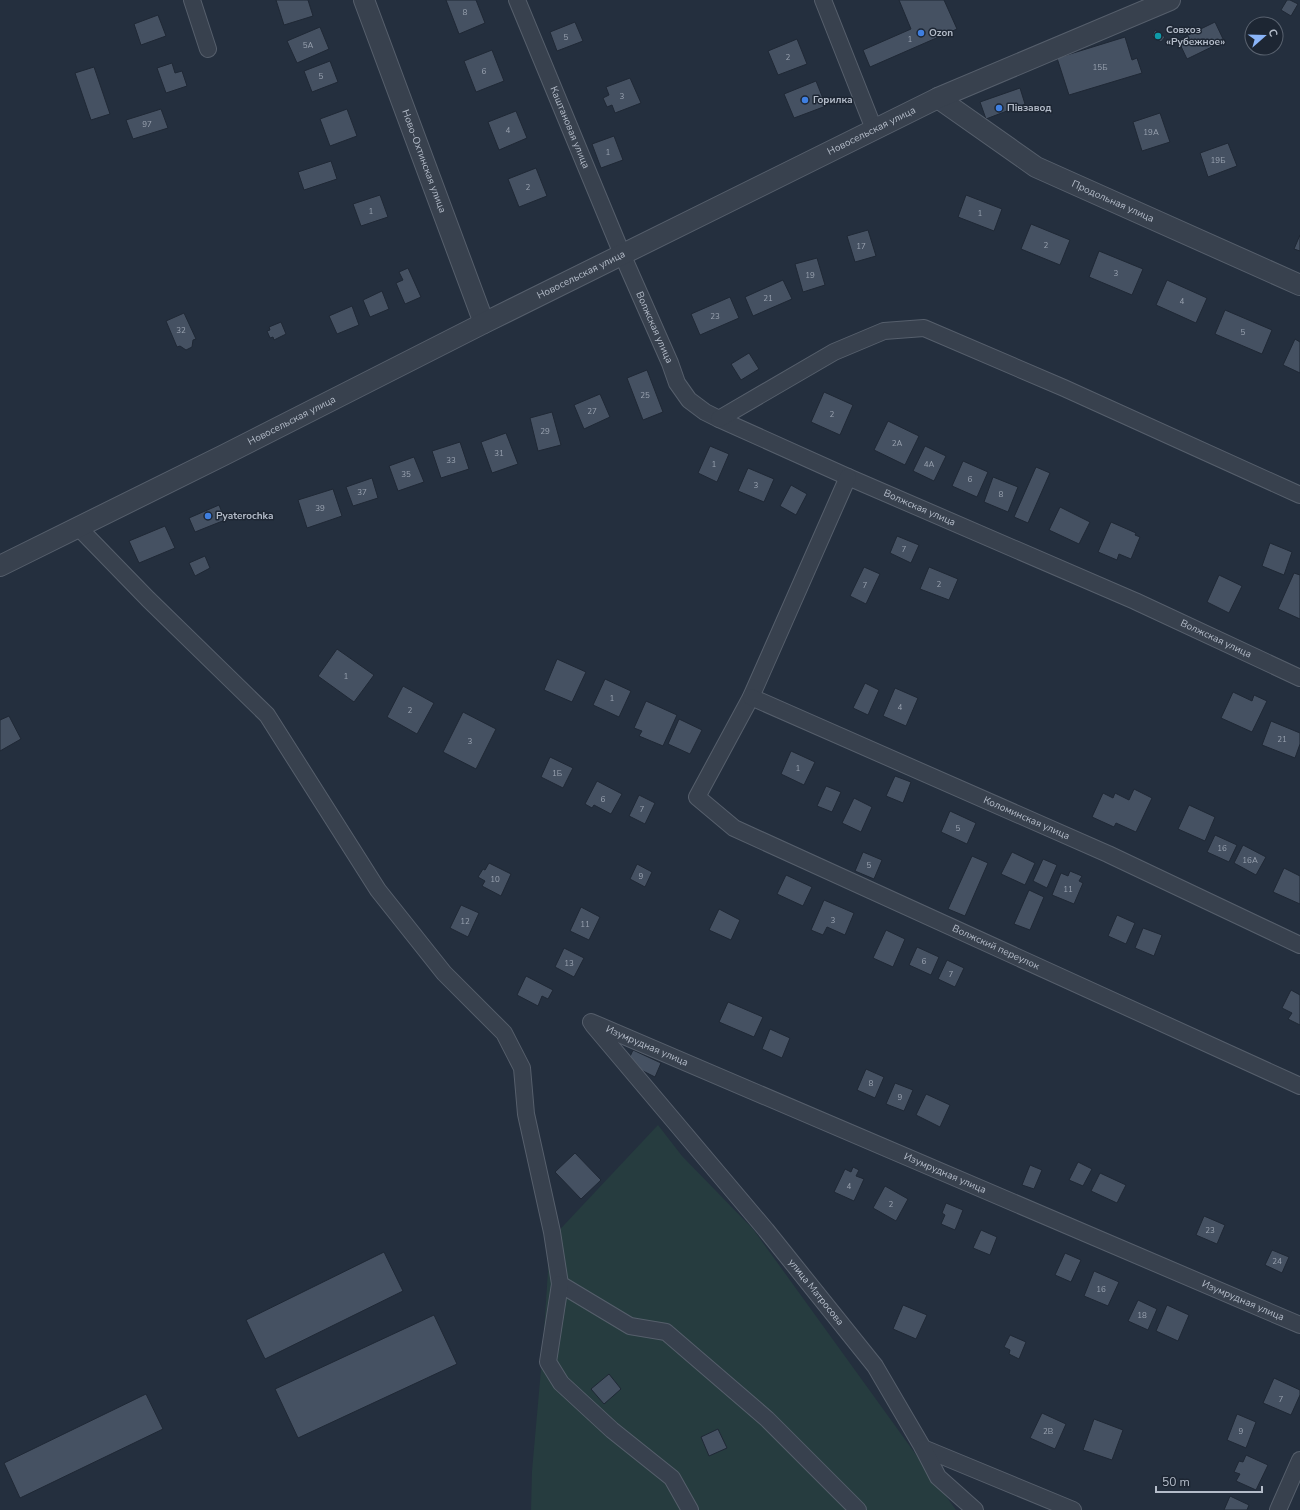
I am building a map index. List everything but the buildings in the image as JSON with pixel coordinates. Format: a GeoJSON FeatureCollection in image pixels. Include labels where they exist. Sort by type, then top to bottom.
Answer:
{"type":"FeatureCollection","features":[{"type":"Feature","properties":{"kind":"street"},"geometry":{"type":"LineString","coordinates":[[192,0],[208,49]]}},
{"type":"Feature","properties":{"kind":"street","name":"Ново-Охтинская улица"},"geometry":{"type":"LineString","coordinates":[[364,0],[484,323]]}},
{"type":"Feature","properties":{"kind":"street","name":"Каштановая улица"},"geometry":{"type":"LineString","coordinates":[[517,0],[622,254]]}},
{"type":"Feature","properties":{"kind":"street"},"geometry":{"type":"LineString","coordinates":[[823,0],[874,129]]}},
{"type":"Feature","properties":{"kind":"street","name":"Новосельская улица"},"geometry":{"type":"LineString","coordinates":[[0,566],[79,528],[622,254],[938,98],[1170,0]]}},
{"type":"Feature","properties":{"kind":"street","name":"Продольная улица"},"geometry":{"type":"LineString","coordinates":[[938,98],[1036,167],[1300,285]]}},
{"type":"Feature","properties":{"kind":"street","name":"Волжская улица"},"geometry":{"type":"LineString","coordinates":[[622,254],[670,363],[677,383],[689,400],[705,412],[848,477],[1134,601],[1300,678]]}},
{"type":"Feature","properties":{"kind":"street"},"geometry":{"type":"LineString","coordinates":[[719,419],[834,352],[884,331],[924,328],[1064,388],[1300,495]]}},
{"type":"Feature","properties":{"kind":"street"},"geometry":{"type":"LineString","coordinates":[[751,697],[848,477]]}},
{"type":"Feature","properties":{"kind":"street"},"geometry":{"type":"LineString","coordinates":[[79,528],[148,599],[267,715],[378,890],[444,973],[504,1033],[522,1068],[526,1114],[552,1232],[560,1284],[548,1362],[561,1383],[612,1430],[672,1478],[690,1510]]}},
{"type":"Feature","properties":{"kind":"street","name":"Волжский переулок"},"geometry":{"type":"LineString","coordinates":[[751,697],[697,798],[734,828],[1300,1086]]}},
{"type":"Feature","properties":{"kind":"street","name":"Коломинская улица"},"geometry":{"type":"LineString","coordinates":[[751,697],[1108,854],[1300,945]]}},
{"type":"Feature","properties":{"kind":"street","name":"Изумрудная улица"},"geometry":{"type":"LineString","coordinates":[[591,1022],[1300,1325]]}},
{"type":"Feature","properties":{"kind":"street","name":"улица Матросова"},"geometry":{"type":"LineString","coordinates":[[591,1022],[766,1230],[875,1366],[938,1477],[975,1510]]}},
{"type":"Feature","properties":{"kind":"street"},"geometry":{"type":"LineString","coordinates":[[560,1284],[630,1326],[666,1332],[767,1419],[850,1507]]}},
{"type":"Feature","properties":{"kind":"street"},"geometry":{"type":"LineString","coordinates":[[922,1448],[1073,1510]]}},
{"type":"Feature","properties":{"kind":"street"},"geometry":{"type":"LineString","coordinates":[[1278,1510],[1300,1460]]}},
{"type":"Feature","properties":{"kind":"green space"},"geometry":{"type":"Polygon","coordinates":[[[658,1125],[682,1156],[753,1229],[956,1510],[531,1510],[532,1471],[543,1347],[550,1240],[658,1125]]]}},
{"type":"Feature","properties":{"kind":"place","name":"Ozon"},"geometry":{"type":"Point","coordinates":[921,33]}},
{"type":"Feature","properties":{"kind":"place","name":"Совхоз «Рубежное»"},"geometry":{"type":"Point","coordinates":[1158,36]}},
{"type":"Feature","properties":{"kind":"place","name":"Горилка"},"geometry":{"type":"Point","coordinates":[805,100]}},
{"type":"Feature","properties":{"kind":"place","name":"Пiвзавод"},"geometry":{"type":"Point","coordinates":[999,108]}},
{"type":"Feature","properties":{"kind":"place","name":"Pyaterochka"},"geometry":{"type":"Point","coordinates":[208,516]}}]}
